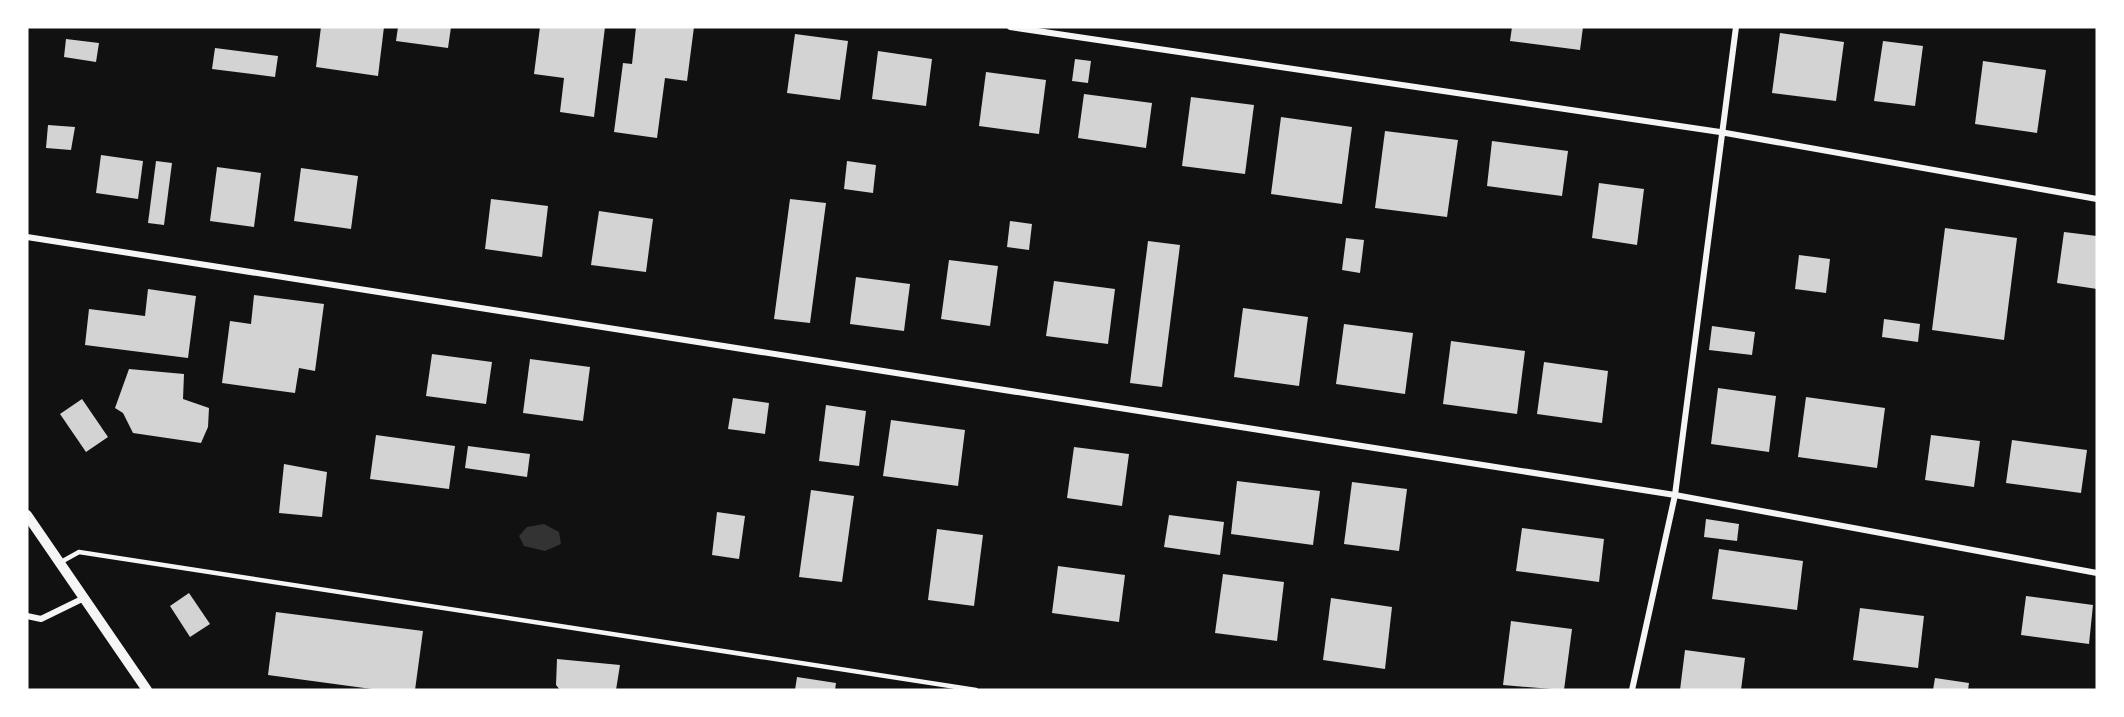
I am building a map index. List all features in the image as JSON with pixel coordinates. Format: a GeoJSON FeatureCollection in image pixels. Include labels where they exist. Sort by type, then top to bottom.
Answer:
{"type":"FeatureCollection","features":[{"type":"Feature","properties":{"kind":"street"},"geometry":{"type":"LineString","coordinates":[[1010,27],[1720,132],[2097,199]]}},
{"type":"Feature","properties":{"kind":"street"},"geometry":{"type":"LineString","coordinates":[[1632,690],[1675,495],[1720,132],[1736,27]]}},
{"type":"Feature","properties":{"kind":"street"},"geometry":{"type":"LineString","coordinates":[[27,237],[1675,495],[2097,573]]}},
{"type":"Feature","properties":{"kind":"street"},"geometry":{"type":"LineString","coordinates":[[27,515],[147,690]]}},
{"type":"Feature","properties":{"kind":"street"},"geometry":{"type":"LineString","coordinates":[[27,616],[41,619],[84,598]]}},
{"type":"Feature","properties":{"kind":"lane"},"geometry":{"type":"LineString","coordinates":[[59,563],[79,552],[976,690]]}},
{"type":"Feature","properties":{"kind":"shaded area"},"geometry":{"type":"Polygon","coordinates":[[[544,524],[559,532],[561,544],[545,551],[524,546],[519,536],[527,527],[544,524]]]}},
{"type":"Feature","properties":{"kind":"building"},"geometry":{"type":"Polygon","coordinates":[[[321,27],[384,27],[378,76],[316,67],[321,27]]]}},
{"type":"Feature","properties":{"kind":"building"},"geometry":{"type":"Polygon","coordinates":[[[398,27],[451,27],[448,48],[396,41],[398,27]]]}},
{"type":"Feature","properties":{"kind":"building"},"geometry":{"type":"Polygon","coordinates":[[[540,27],[605,27],[594,117],[560,112],[564,78],[534,74],[540,27]]]}},
{"type":"Feature","properties":{"kind":"building"},"geometry":{"type":"Polygon","coordinates":[[[636,27],[694,27],[687,81],[665,78],[657,138],[614,132],[623,63],[632,64],[636,27]]]}},
{"type":"Feature","properties":{"kind":"building"},"geometry":{"type":"Polygon","coordinates":[[[1512,27],[1583,27],[1580,50],[1510,41],[1512,27]]]}},
{"type":"Feature","properties":{"kind":"building"},"geometry":{"type":"Polygon","coordinates":[[[1780,33],[1844,42],[1836,101],[1772,93],[1780,33]]]}},
{"type":"Feature","properties":{"kind":"building"},"geometry":{"type":"Polygon","coordinates":[[[795,34],[848,41],[840,100],[787,93],[795,34]]]}},
{"type":"Feature","properties":{"kind":"building"},"geometry":{"type":"Polygon","coordinates":[[[66,39],[99,43],[96,62],[64,57],[66,39]]]}},
{"type":"Feature","properties":{"kind":"building"},"geometry":{"type":"Polygon","coordinates":[[[1883,41],[1923,46],[1915,106],[1874,101],[1883,41]]]}},
{"type":"Feature","properties":{"kind":"building"},"geometry":{"type":"Polygon","coordinates":[[[215,48],[278,56],[275,77],[212,69],[215,48]]]}},
{"type":"Feature","properties":{"kind":"building"},"geometry":{"type":"Polygon","coordinates":[[[878,51],[932,59],[926,106],[872,99],[878,51]]]}},
{"type":"Feature","properties":{"kind":"building"},"geometry":{"type":"Polygon","coordinates":[[[1075,59],[1091,61],[1088,83],[1072,81],[1075,59]]]}},
{"type":"Feature","properties":{"kind":"building"},"geometry":{"type":"Polygon","coordinates":[[[1983,61],[2046,70],[2037,133],[1975,124],[1983,61]]]}},
{"type":"Feature","properties":{"kind":"building"},"geometry":{"type":"Polygon","coordinates":[[[986,72],[1046,80],[1039,134],[979,126],[986,72]]]}},
{"type":"Feature","properties":{"kind":"building"},"geometry":{"type":"Polygon","coordinates":[[[1084,94],[1152,103],[1146,148],[1078,138],[1084,94]]]}},
{"type":"Feature","properties":{"kind":"building"},"geometry":{"type":"Polygon","coordinates":[[[1191,97],[1254,105],[1245,174],[1182,166],[1191,97]]]}},
{"type":"Feature","properties":{"kind":"building"},"geometry":{"type":"Polygon","coordinates":[[[1281,117],[1352,127],[1342,204],[1271,194],[1281,117]]]}},
{"type":"Feature","properties":{"kind":"building"},"geometry":{"type":"Polygon","coordinates":[[[48,125],[75,127],[71,150],[46,148],[48,125]]]}},
{"type":"Feature","properties":{"kind":"building"},"geometry":{"type":"Polygon","coordinates":[[[1385,131],[1458,140],[1447,217],[1375,208],[1385,131]]]}},
{"type":"Feature","properties":{"kind":"building"},"geometry":{"type":"Polygon","coordinates":[[[1492,141],[1568,151],[1562,196],[1487,186],[1492,141]]]}},
{"type":"Feature","properties":{"kind":"building"},"geometry":{"type":"Polygon","coordinates":[[[101,155],[143,161],[138,199],[96,193],[101,155]]]}},
{"type":"Feature","properties":{"kind":"building"},"geometry":{"type":"Polygon","coordinates":[[[156,161],[172,163],[164,225],[148,223],[156,161]]]}},
{"type":"Feature","properties":{"kind":"building"},"geometry":{"type":"Polygon","coordinates":[[[847,161],[876,165],[873,193],[844,189],[847,161]]]}},
{"type":"Feature","properties":{"kind":"building"},"geometry":{"type":"Polygon","coordinates":[[[217,167],[261,173],[254,227],[210,221],[217,167]]]}},
{"type":"Feature","properties":{"kind":"building"},"geometry":{"type":"Polygon","coordinates":[[[301,168],[358,176],[351,229],[294,221],[301,168]]]}},
{"type":"Feature","properties":{"kind":"building"},"geometry":{"type":"Polygon","coordinates":[[[1599,183],[1644,189],[1637,245],[1592,238],[1599,183]]]}},
{"type":"Feature","properties":{"kind":"building"},"geometry":{"type":"Polygon","coordinates":[[[491,199],[548,206],[542,257],[485,249],[491,199]]]}},
{"type":"Feature","properties":{"kind":"building"},"geometry":{"type":"Polygon","coordinates":[[[790,199],[826,203],[810,323],[774,319],[790,199]]]}},
{"type":"Feature","properties":{"kind":"building"},"geometry":{"type":"Polygon","coordinates":[[[599,211],[653,219],[646,272],[591,265],[599,211]]]}},
{"type":"Feature","properties":{"kind":"building"},"geometry":{"type":"Polygon","coordinates":[[[1010,221],[1032,224],[1029,250],[1007,247],[1010,221]]]}},
{"type":"Feature","properties":{"kind":"building"},"geometry":{"type":"Polygon","coordinates":[[[1945,228],[2017,238],[2004,340],[1932,330],[1945,228]]]}},
{"type":"Feature","properties":{"kind":"building"},"geometry":{"type":"Polygon","coordinates":[[[2064,232],[2097,236],[2097,289],[2057,283],[2064,232]]]}},
{"type":"Feature","properties":{"kind":"building"},"geometry":{"type":"Polygon","coordinates":[[[1346,238],[1364,240],[1360,273],[1342,270],[1346,238]]]}},
{"type":"Feature","properties":{"kind":"building"},"geometry":{"type":"Polygon","coordinates":[[[1148,241],[1180,245],[1162,387],[1130,383],[1148,241]]]}},
{"type":"Feature","properties":{"kind":"building"},"geometry":{"type":"Polygon","coordinates":[[[1799,255],[1830,259],[1826,293],[1795,289],[1799,255]]]}},
{"type":"Feature","properties":{"kind":"building"},"geometry":{"type":"Polygon","coordinates":[[[949,260],[998,266],[990,326],[941,319],[949,260]]]}},
{"type":"Feature","properties":{"kind":"building"},"geometry":{"type":"Polygon","coordinates":[[[856,277],[910,284],[904,331],[850,324],[856,277]]]}},
{"type":"Feature","properties":{"kind":"building"},"geometry":{"type":"Polygon","coordinates":[[[1054,281],[1115,289],[1108,344],[1046,336],[1054,281]]]}},
{"type":"Feature","properties":{"kind":"building"},"geometry":{"type":"Polygon","coordinates":[[[148,289],[196,296],[188,358],[85,345],[89,309],[145,316],[148,289]]]}},
{"type":"Feature","properties":{"kind":"building"},"geometry":{"type":"Polygon","coordinates":[[[254,295],[324,304],[315,371],[299,368],[295,393],[222,383],[230,321],[251,324],[254,295]]]}},
{"type":"Feature","properties":{"kind":"building"},"geometry":{"type":"Polygon","coordinates":[[[1243,308],[1308,317],[1299,386],[1234,377],[1243,308]]]}},
{"type":"Feature","properties":{"kind":"building"},"geometry":{"type":"Polygon","coordinates":[[[1884,319],[1920,324],[1918,342],[1882,337],[1884,319]]]}},
{"type":"Feature","properties":{"kind":"building"},"geometry":{"type":"Polygon","coordinates":[[[1344,324],[1413,333],[1405,394],[1336,384],[1344,324]]]}},
{"type":"Feature","properties":{"kind":"building"},"geometry":{"type":"Polygon","coordinates":[[[1712,326],[1755,332],[1752,355],[1709,350],[1712,326]]]}},
{"type":"Feature","properties":{"kind":"building"},"geometry":{"type":"Polygon","coordinates":[[[1451,341],[1525,351],[1517,414],[1443,404],[1451,341]]]}},
{"type":"Feature","properties":{"kind":"building"},"geometry":{"type":"Polygon","coordinates":[[[432,354],[492,362],[486,404],[426,396],[432,354]]]}},
{"type":"Feature","properties":{"kind":"building"},"geometry":{"type":"Polygon","coordinates":[[[530,359],[590,367],[583,421],[523,413],[530,359]]]}},
{"type":"Feature","properties":{"kind":"building"},"geometry":{"type":"Polygon","coordinates":[[[1544,362],[1608,371],[1602,423],[1537,414],[1544,362]]]}},
{"type":"Feature","properties":{"kind":"building"},"geometry":{"type":"Polygon","coordinates":[[[129,369],[184,374],[183,399],[209,408],[208,427],[201,443],[133,433],[123,413],[115,408],[129,369]]]}},
{"type":"Feature","properties":{"kind":"building"},"geometry":{"type":"Polygon","coordinates":[[[1718,388],[1776,396],[1769,452],[1711,444],[1718,388]]]}},
{"type":"Feature","properties":{"kind":"building"},"geometry":{"type":"Polygon","coordinates":[[[1806,397],[1885,408],[1877,468],[1798,457],[1806,397]]]}},
{"type":"Feature","properties":{"kind":"building"},"geometry":{"type":"Polygon","coordinates":[[[733,398],[769,403],[765,434],[728,429],[733,398]]]}},
{"type":"Feature","properties":{"kind":"building"},"geometry":{"type":"Polygon","coordinates":[[[82,399],[108,437],[86,452],[60,414],[82,399]]]}},
{"type":"Feature","properties":{"kind":"building"},"geometry":{"type":"Polygon","coordinates":[[[826,405],[866,411],[859,466],[819,461],[826,405]]]}},
{"type":"Feature","properties":{"kind":"building"},"geometry":{"type":"Polygon","coordinates":[[[891,420],[965,430],[958,486],[883,476],[891,420]]]}},
{"type":"Feature","properties":{"kind":"building"},"geometry":{"type":"Polygon","coordinates":[[[376,435],[455,446],[449,489],[370,479],[376,435]]]}},
{"type":"Feature","properties":{"kind":"building"},"geometry":{"type":"Polygon","coordinates":[[[1931,435],[1980,441],[1974,487],[1925,480],[1931,435]]]}},
{"type":"Feature","properties":{"kind":"building"},"geometry":{"type":"Polygon","coordinates":[[[2012,440],[2087,450],[2081,493],[2006,483],[2012,440]]]}},
{"type":"Feature","properties":{"kind":"building"},"geometry":{"type":"Polygon","coordinates":[[[468,446],[530,454],[527,477],[465,468],[468,446]]]}},
{"type":"Feature","properties":{"kind":"building"},"geometry":{"type":"Polygon","coordinates":[[[1074,447],[1129,454],[1122,506],[1067,498],[1074,447]]]}},
{"type":"Feature","properties":{"kind":"building"},"geometry":{"type":"Polygon","coordinates":[[[284,464],[327,472],[322,517],[279,513],[284,464]]]}},
{"type":"Feature","properties":{"kind":"building"},"geometry":{"type":"Polygon","coordinates":[[[1237,481],[1320,491],[1313,545],[1231,534],[1237,481]]]}},
{"type":"Feature","properties":{"kind":"building"},"geometry":{"type":"Polygon","coordinates":[[[1352,482],[1407,489],[1399,551],[1344,544],[1352,482]]]}},
{"type":"Feature","properties":{"kind":"building"},"geometry":{"type":"Polygon","coordinates":[[[811,490],[854,496],[842,582],[799,577],[811,490]]]}},
{"type":"Feature","properties":{"kind":"building"},"geometry":{"type":"Polygon","coordinates":[[[717,512],[745,516],[739,559],[712,555],[717,512]]]}},
{"type":"Feature","properties":{"kind":"building"},"geometry":{"type":"Polygon","coordinates":[[[1169,515],[1224,522],[1220,555],[1164,547],[1169,515]]]}},
{"type":"Feature","properties":{"kind":"building"},"geometry":{"type":"Polygon","coordinates":[[[1706,519],[1739,524],[1737,541],[1704,537],[1706,519]]]}},
{"type":"Feature","properties":{"kind":"building"},"geometry":{"type":"Polygon","coordinates":[[[1522,528],[1604,539],[1599,582],[1516,571],[1522,528]]]}},
{"type":"Feature","properties":{"kind":"building"},"geometry":{"type":"Polygon","coordinates":[[[937,529],[983,535],[974,606],[928,600],[937,529]]]}},
{"type":"Feature","properties":{"kind":"building"},"geometry":{"type":"Polygon","coordinates":[[[1719,549],[1803,561],[1797,610],[1712,599],[1719,549]]]}},
{"type":"Feature","properties":{"kind":"building"},"geometry":{"type":"Polygon","coordinates":[[[1058,566],[1125,575],[1119,622],[1052,613],[1058,566]]]}},
{"type":"Feature","properties":{"kind":"building"},"geometry":{"type":"Polygon","coordinates":[[[1223,574],[1284,582],[1277,641],[1215,633],[1223,574]]]}},
{"type":"Feature","properties":{"kind":"building"},"geometry":{"type":"Polygon","coordinates":[[[189,593],[210,624],[190,637],[170,606],[189,593]]]}},
{"type":"Feature","properties":{"kind":"building"},"geometry":{"type":"Polygon","coordinates":[[[2026,596],[2093,605],[2089,644],[2021,635],[2026,596]]]}},
{"type":"Feature","properties":{"kind":"building"},"geometry":{"type":"Polygon","coordinates":[[[1331,598],[1392,607],[1385,669],[1323,660],[1331,598]]]}},
{"type":"Feature","properties":{"kind":"building"},"geometry":{"type":"Polygon","coordinates":[[[1860,608],[1924,616],[1918,668],[1853,660],[1860,608]]]}},
{"type":"Feature","properties":{"kind":"building"},"geometry":{"type":"Polygon","coordinates":[[[276,612],[423,631],[415,690],[379,690],[268,675],[276,612]]]}},
{"type":"Feature","properties":{"kind":"building"},"geometry":{"type":"Polygon","coordinates":[[[1511,621],[1572,629],[1564,690],[1503,685],[1511,621]]]}},
{"type":"Feature","properties":{"kind":"building"},"geometry":{"type":"Polygon","coordinates":[[[1685,650],[1745,658],[1741,690],[1680,690],[1685,650]]]}},
{"type":"Feature","properties":{"kind":"building"},"geometry":{"type":"Polygon","coordinates":[[[557,659],[620,665],[616,690],[560,690],[556,685],[557,659]]]}},
{"type":"Feature","properties":{"kind":"building"},"geometry":{"type":"Polygon","coordinates":[[[797,677],[836,683],[835,690],[795,690],[797,677]]]}},
{"type":"Feature","properties":{"kind":"building"},"geometry":{"type":"Polygon","coordinates":[[[1935,678],[1969,683],[1968,690],[1933,690],[1935,678]]]}}]}
